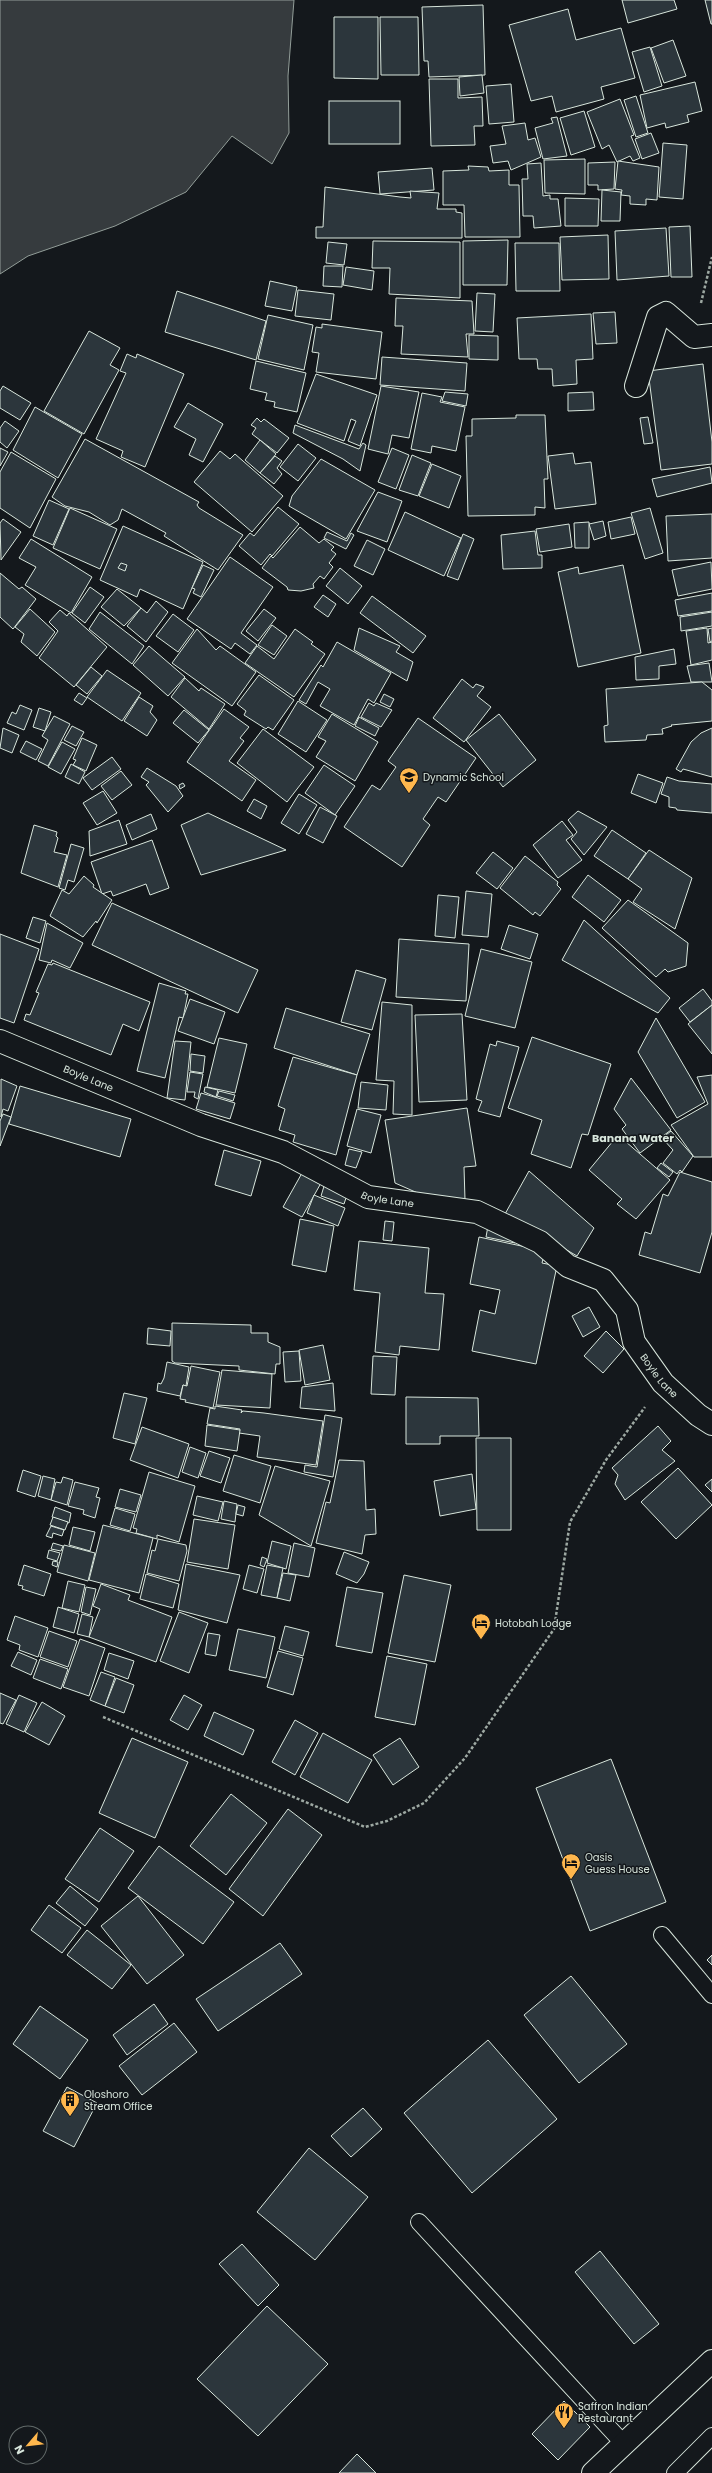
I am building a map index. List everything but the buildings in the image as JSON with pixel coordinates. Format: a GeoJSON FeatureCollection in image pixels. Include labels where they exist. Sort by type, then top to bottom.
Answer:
{"type":"FeatureCollection","features":[{"type":"Feature","properties":{"kind":"street"},"geometry":{"type":"LineString","coordinates":[[636,386],[658,317],[666,313],[703,336]]}},
{"type":"Feature","properties":{"kind":"street","name":"Boyle Lane"},"geometry":{"type":"LineString","coordinates":[[0,1041],[201,1125],[283,1152],[368,1197],[477,1212],[540,1242],[568,1266],[603,1280],[627,1310],[634,1342],[663,1383],[698,1415],[712,1424]]}},
{"type":"Feature","properties":{"kind":"street"},"geometry":{"type":"LineString","coordinates":[[593,2473],[712,2361]]}},
{"type":"Feature","properties":{"kind":"lane"},"geometry":{"type":"LineString","coordinates":[[662,1935],[712,1995]]}},
{"type":"Feature","properties":{"kind":"lane"},"geometry":{"type":"LineString","coordinates":[[419,2222],[624,2444]]}},
{"type":"Feature","properties":{"kind":"lane"},"geometry":{"type":"LineString","coordinates":[[675,2473],[712,2436]]}},
{"type":"Feature","properties":{"kind":"path"},"geometry":{"type":"LineString","coordinates":[[703,336],[712,257]]}},
{"type":"Feature","properties":{"kind":"path"},"geometry":{"type":"LineString","coordinates":[[103,1717],[365,1827],[387,1821],[424,1803],[466,1758],[554,1629],[570,1522],[606,1460],[663,1383]]}},
{"type":"Feature","properties":{"kind":"shaded area"},"geometry":{"type":"Polygon","coordinates":[[[0,0],[294,0],[288,76],[289,133],[272,164],[232,136],[186,192],[115,226],[28,256],[0,274],[0,0]]]}},
{"type":"Feature","properties":{"kind":"place","name":"Dynamic School"},"geometry":{"type":"Point","coordinates":[409,794]}},
{"type":"Feature","properties":{"kind":"place","name":"Hotobah Lodge"},"geometry":{"type":"Point","coordinates":[481,1640]}},
{"type":"Feature","properties":{"kind":"place","name":"Oasis Guess House"},"geometry":{"type":"Point","coordinates":[571,1880]}},
{"type":"Feature","properties":{"kind":"place","name":"Oloshoro Stream Office"},"geometry":{"type":"Point","coordinates":[70,2117]}},
{"type":"Feature","properties":{"kind":"place","name":"Saffron Indian Restaurant"},"geometry":{"type":"Point","coordinates":[564,2429]}},
{"type":"Feature","properties":{"kind":"district","name":"Banana Water"},"geometry":{"type":"Point","coordinates":[633,1138]}}]}
